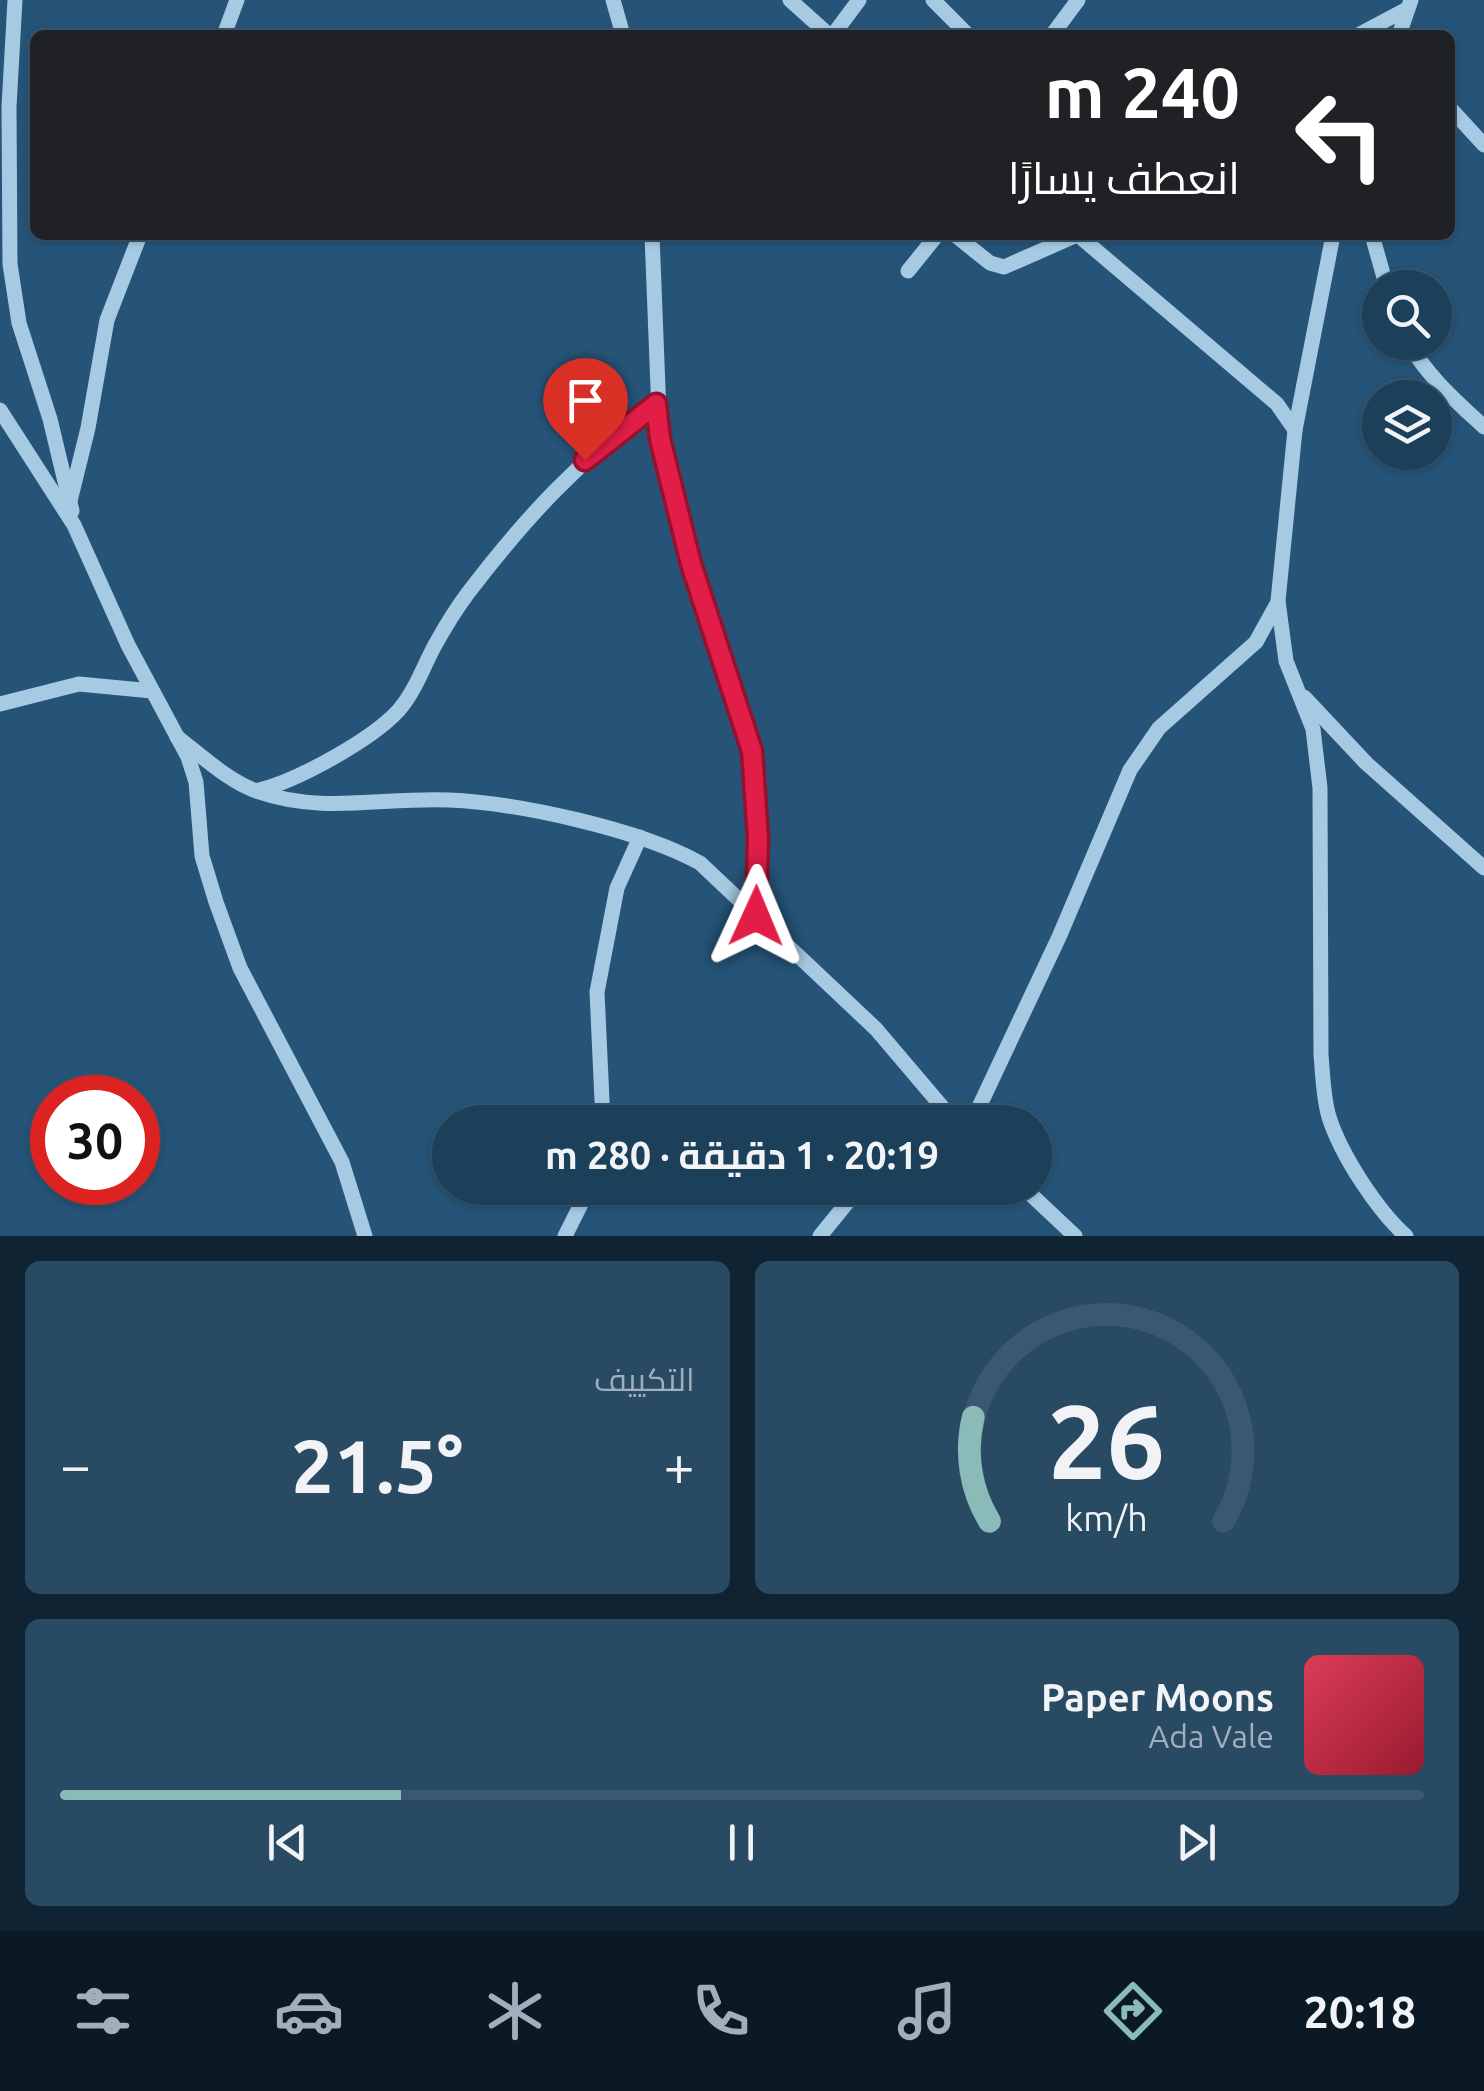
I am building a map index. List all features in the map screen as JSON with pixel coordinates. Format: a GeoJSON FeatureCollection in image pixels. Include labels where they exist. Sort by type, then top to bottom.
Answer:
{"type":"FeatureCollection","features":[{"type":"Feature","properties":{"kind":"street"},"geometry":{"type":"LineString","coordinates":[[16,0],[8,107],[10,264],[19,323],[50,419],[74,525]]}},
{"type":"Feature","properties":{"kind":"street"},"geometry":{"type":"LineString","coordinates":[[226,30],[237,0]]}},
{"type":"Feature","properties":{"kind":"street"},"geometry":{"type":"LineString","coordinates":[[613,0],[622,30]]}},
{"type":"Feature","properties":{"kind":"street"},"geometry":{"type":"LineString","coordinates":[[790,0],[825,30]]}},
{"type":"Feature","properties":{"kind":"street"},"geometry":{"type":"LineString","coordinates":[[835,30],[859,0]]}},
{"type":"Feature","properties":{"kind":"street"},"geometry":{"type":"LineString","coordinates":[[933,0],[963,30]]}},
{"type":"Feature","properties":{"kind":"street"},"geometry":{"type":"LineString","coordinates":[[1056,30],[1078,0]]}},
{"type":"Feature","properties":{"kind":"street"},"geometry":{"type":"LineString","coordinates":[[1401,30],[1408,5]]}},
{"type":"Feature","properties":{"kind":"street"},"geometry":{"type":"LineString","coordinates":[[1366,30],[1408,5]]}},
{"type":"Feature","properties":{"kind":"street"},"geometry":{"type":"LineString","coordinates":[[1455,113],[1484,145]]}},
{"type":"Feature","properties":{"kind":"street"},"geometry":{"type":"LineString","coordinates":[[70,501],[88,428],[107,320],[138,240]]}},
{"type":"Feature","properties":{"kind":"street"},"geometry":{"type":"LineString","coordinates":[[652,240],[660,439],[691,564],[752,751],[758,838],[756,916]]}},
{"type":"Feature","properties":{"kind":"street"},"geometry":{"type":"LineString","coordinates":[[908,272],[933,240]]}},
{"type":"Feature","properties":{"kind":"street"},"geometry":{"type":"LineString","coordinates":[[961,240],[990,263],[1004,267],[1066,240]]}},
{"type":"Feature","properties":{"kind":"street"},"geometry":{"type":"LineString","coordinates":[[1084,240],[1277,404],[1295,430]]}},
{"type":"Feature","properties":{"kind":"street"},"geometry":{"type":"LineString","coordinates":[[1332,240],[1295,430],[1278,600],[1286,661],[1312,730],[1320,788],[1321,1055],[1330,1119],[1378,1206],[1406,1236]]}},
{"type":"Feature","properties":{"kind":"street"},"geometry":{"type":"LineString","coordinates":[[1373,240],[1382,270]]}},
{"type":"Feature","properties":{"kind":"street"},"geometry":{"type":"LineString","coordinates":[[1418,360],[1484,427]]}},
{"type":"Feature","properties":{"kind":"street"},"geometry":{"type":"LineString","coordinates":[[256,792],[293,780],[319,766],[398,711],[467,595],[530,516],[585,460],[656,404]]}},
{"type":"Feature","properties":{"kind":"street"},"geometry":{"type":"LineString","coordinates":[[0,410],[74,525],[177,737],[196,782],[202,856],[234,951],[342,1162],[365,1236]]}},
{"type":"Feature","properties":{"kind":"street"},"geometry":{"type":"LineString","coordinates":[[980,1105],[1138,758],[1159,728],[1256,642],[1278,600]]}},
{"type":"Feature","properties":{"kind":"street"},"geometry":{"type":"LineString","coordinates":[[0,704],[79,684],[152,692]]}},
{"type":"Feature","properties":{"kind":"street"},"geometry":{"type":"LineString","coordinates":[[1294,687],[1366,763],[1484,868]]}},
{"type":"Feature","properties":{"kind":"street"},"geometry":{"type":"LineString","coordinates":[[177,737],[256,792],[330,806],[402,800],[485,803],[640,837],[675,850],[700,864],[892,1046],[939,1105]]}},
{"type":"Feature","properties":{"kind":"street"},"geometry":{"type":"LineString","coordinates":[[602,1105],[597,992],[617,888],[640,837]]}},
{"type":"Feature","properties":{"kind":"street"},"geometry":{"type":"LineString","coordinates":[[565,1236],[580,1205]]}},
{"type":"Feature","properties":{"kind":"street"},"geometry":{"type":"LineString","coordinates":[[820,1236],[845,1205]]}},
{"type":"Feature","properties":{"kind":"street"},"geometry":{"type":"LineString","coordinates":[[1042,1205],[1075,1236]]}},
{"type":"Feature","properties":{"kind":"route"},"geometry":{"type":"LineString","coordinates":[[585,460],[656,404],[660,439],[691,564],[752,751],[758,838],[756,916]]}}]}
